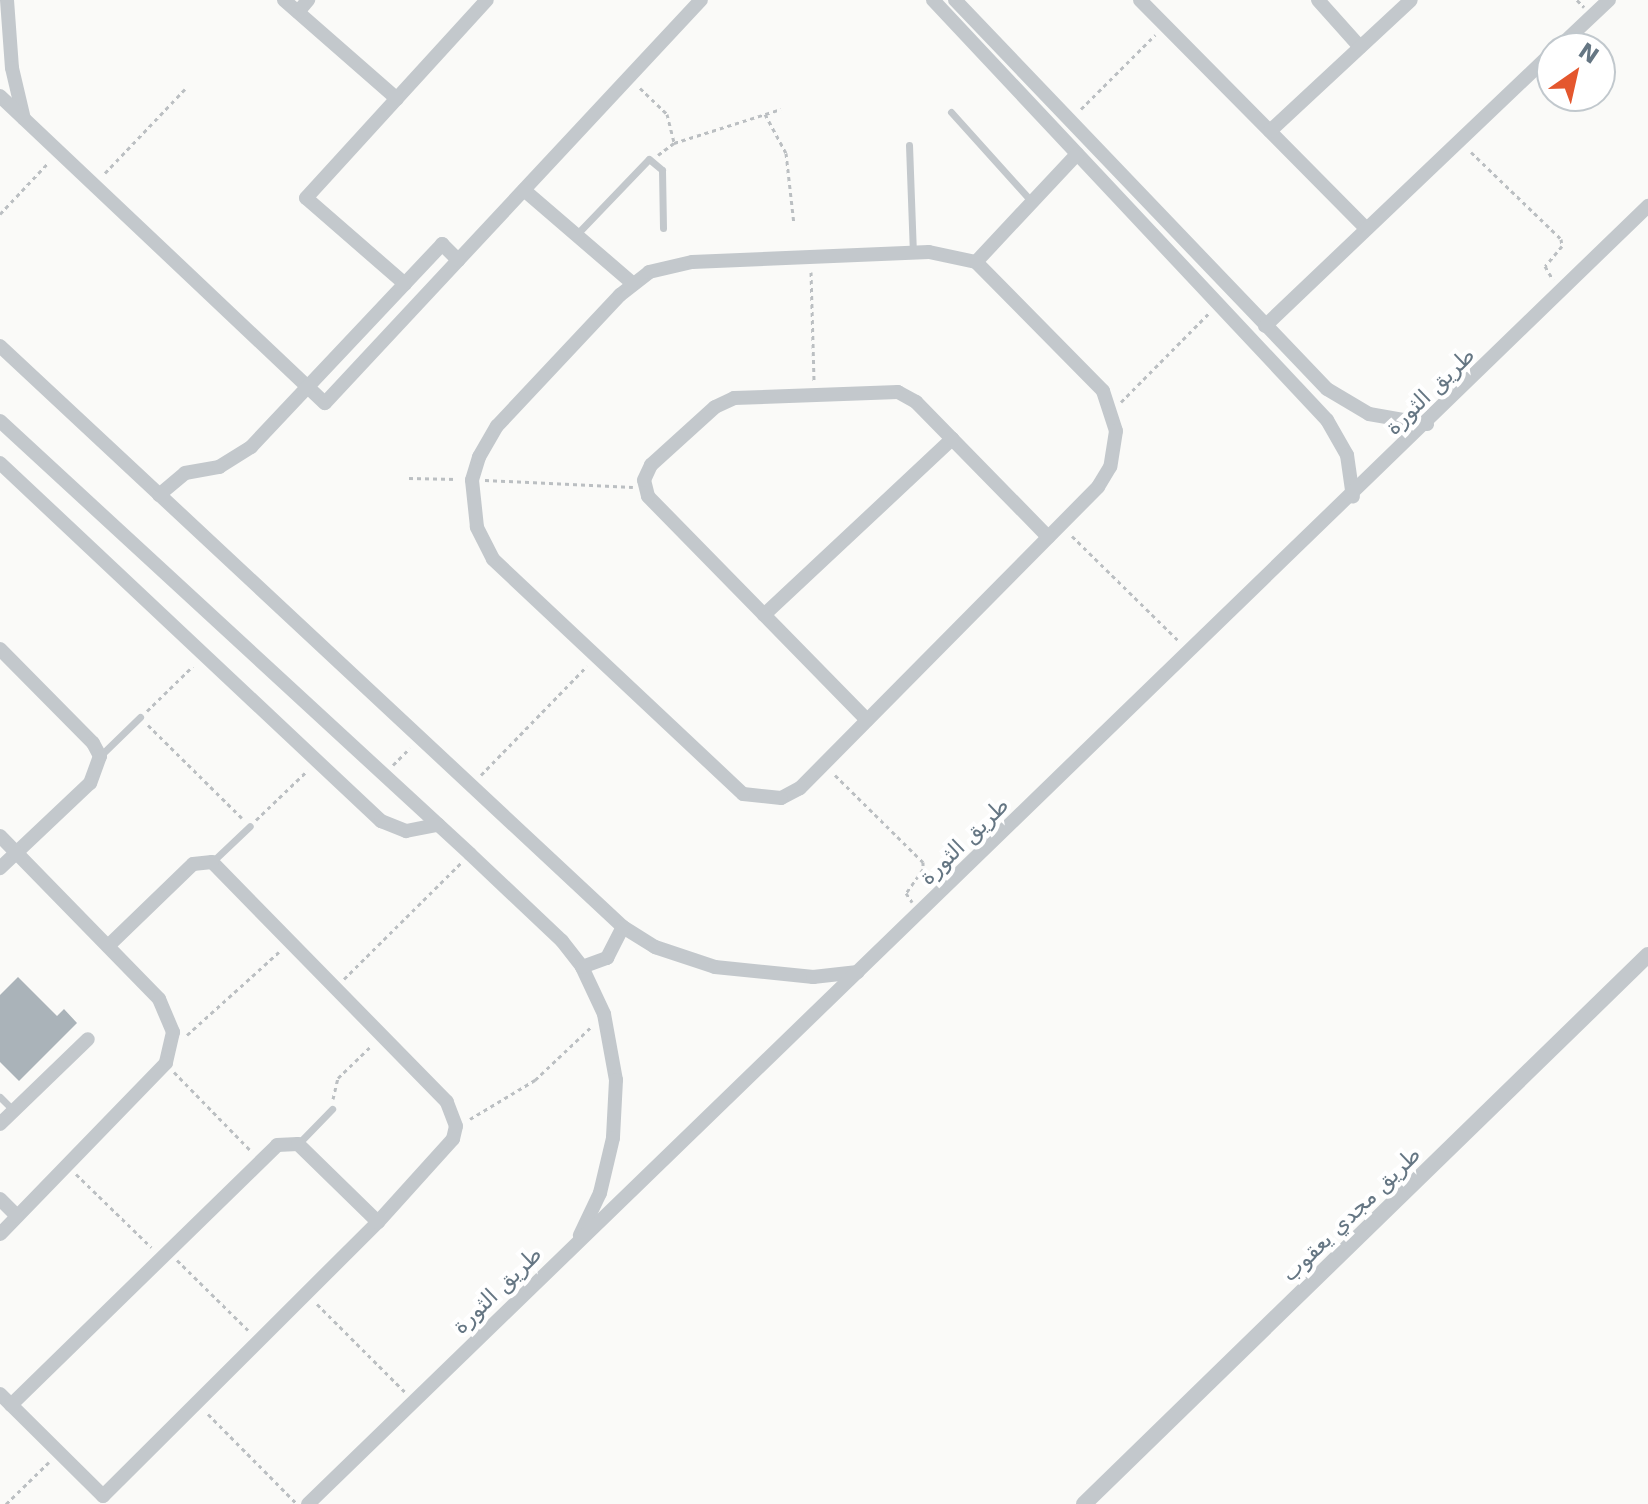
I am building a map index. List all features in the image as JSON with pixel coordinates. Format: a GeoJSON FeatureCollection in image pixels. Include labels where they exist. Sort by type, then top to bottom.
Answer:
{"type":"FeatureCollection","features":[{"type":"Feature","properties":{"kind":"street"},"geometry":{"type":"LineString","coordinates":[[7,0],[12,68],[25,120]]}},
{"type":"Feature","properties":{"kind":"street"},"geometry":{"type":"LineString","coordinates":[[284,0],[397,99]]}},
{"type":"Feature","properties":{"kind":"street"},"geometry":{"type":"LineString","coordinates":[[298,12],[308,0]]}},
{"type":"Feature","properties":{"kind":"street"},"geometry":{"type":"LineString","coordinates":[[405,284],[306,198],[487,0]]}},
{"type":"Feature","properties":{"kind":"street"},"geometry":{"type":"LineString","coordinates":[[0,96],[325,403],[701,0]]}},
{"type":"Feature","properties":{"kind":"street"},"geometry":{"type":"LineString","coordinates":[[933,0],[1312,403],[1341,441],[1353,497]]}},
{"type":"Feature","properties":{"kind":"street"},"geometry":{"type":"LineString","coordinates":[[955,0],[1327,389],[1369,414],[1427,424]]}},
{"type":"Feature","properties":{"kind":"street"},"geometry":{"type":"LineString","coordinates":[[1140,0],[1367,229]]}},
{"type":"Feature","properties":{"kind":"street"},"geometry":{"type":"LineString","coordinates":[[1318,0],[1360,47]]}},
{"type":"Feature","properties":{"kind":"street"},"geometry":{"type":"LineString","coordinates":[[1270,131],[1411,0]]}},
{"type":"Feature","properties":{"kind":"street"},"geometry":{"type":"LineString","coordinates":[[1575,32],[1609,0]]}},
{"type":"Feature","properties":{"kind":"street"},"geometry":{"type":"LineString","coordinates":[[986,57],[999,46]]}},
{"type":"Feature","properties":{"kind":"street"},"geometry":{"type":"LineString","coordinates":[[1265,326],[1536,68]]}},
{"type":"Feature","properties":{"kind":"street"},"geometry":{"type":"LineString","coordinates":[[976,262],[1077,154]]}},
{"type":"Feature","properties":{"kind":"street"},"geometry":{"type":"LineString","coordinates":[[524,190],[632,283]]}},
{"type":"Feature","properties":{"kind":"street"},"geometry":{"type":"LineString","coordinates":[[1128,208],[1142,196]]}},
{"type":"Feature","properties":{"kind":"street","name":"طريق الثورة"},"geometry":{"type":"LineString","coordinates":[[308,1504],[1192,653],[1648,206]]}},
{"type":"Feature","properties":{"kind":"street"},"geometry":{"type":"LineString","coordinates":[[159,495],[185,473],[209,470],[242,455],[442,244],[458,260]]}},
{"type":"Feature","properties":{"kind":"street"},"geometry":{"type":"LineString","coordinates":[[913,253],[953,253],[976,262],[1087,373],[1112,411],[1116,431],[1110,467],[1098,487],[800,788],[781,798],[743,794],[493,559],[477,527],[472,480],[497,426],[632,283],[668,265],[913,253]]}},
{"type":"Feature","properties":{"kind":"street"},"geometry":{"type":"LineString","coordinates":[[1182,265],[1196,253]]}},
{"type":"Feature","properties":{"kind":"street"},"geometry":{"type":"LineString","coordinates":[[0,346],[469,787],[623,927],[655,947],[715,967],[813,977],[858,972]]}},
{"type":"Feature","properties":{"kind":"street"},"geometry":{"type":"LineString","coordinates":[[1312,403],[1327,389]]}},
{"type":"Feature","properties":{"kind":"street"},"geometry":{"type":"LineString","coordinates":[[867,720],[645,488],[651,465],[723,401],[814,393],[898,392],[916,402],[1048,537]]}},
{"type":"Feature","properties":{"kind":"street"},"geometry":{"type":"LineString","coordinates":[[0,421],[470,854],[562,941],[582,967],[604,1014],[616,1080],[613,1138],[600,1193],[575,1245]]}},
{"type":"Feature","properties":{"kind":"street"},"geometry":{"type":"LineString","coordinates":[[764,615],[952,439]]}},
{"type":"Feature","properties":{"kind":"street"},"geometry":{"type":"LineString","coordinates":[[0,463],[389,826],[406,831],[438,825]]}},
{"type":"Feature","properties":{"kind":"street"},"geometry":{"type":"LineString","coordinates":[[0,649],[93,743],[100,756],[90,783],[0,868]]}},
{"type":"Feature","properties":{"kind":"street"},"geometry":{"type":"LineString","coordinates":[[0,836],[108,946],[169,1014],[168,1056],[0,1234]]}},
{"type":"Feature","properties":{"kind":"street"},"geometry":{"type":"LineString","coordinates":[[0,1394],[108,1500],[197,1403],[445,1151],[456,1126],[447,1102],[212,862],[193,864],[108,946]]}},
{"type":"Feature","properties":{"kind":"street"},"geometry":{"type":"LineString","coordinates":[[582,967],[607,958],[623,927]]}},
{"type":"Feature","properties":{"kind":"street","name":"طريق مجدي يعقوب"},"geometry":{"type":"LineString","coordinates":[[1084,1504],[1648,955]]}},
{"type":"Feature","properties":{"kind":"street"},"geometry":{"type":"LineString","coordinates":[[0,1124],[88,1039]]}},
{"type":"Feature","properties":{"kind":"street"},"geometry":{"type":"LineString","coordinates":[[11,1405],[277,1145],[298,1144],[378,1222]]}},
{"type":"Feature","properties":{"kind":"street"},"geometry":{"type":"LineString","coordinates":[[0,1199],[17,1216]]}},
{"type":"Feature","properties":{"kind":"lane"},"geometry":{"type":"LineString","coordinates":[[951,112],[1032,202]]}},
{"type":"Feature","properties":{"kind":"lane"},"geometry":{"type":"LineString","coordinates":[[909,145],[913,253]]}},
{"type":"Feature","properties":{"kind":"lane"},"geometry":{"type":"LineString","coordinates":[[576,235],[641,163],[654,159],[662,170],[663,228]]}},
{"type":"Feature","properties":{"kind":"lane"},"geometry":{"type":"LineString","coordinates":[[100,756],[140,717]]}},
{"type":"Feature","properties":{"kind":"lane"},"geometry":{"type":"LineString","coordinates":[[212,862],[250,826]]}},
{"type":"Feature","properties":{"kind":"lane"},"geometry":{"type":"LineString","coordinates":[[0,1097],[14,1111]]}},
{"type":"Feature","properties":{"kind":"lane"},"geometry":{"type":"LineString","coordinates":[[298,1144],[332,1109]]}},
{"type":"Feature","properties":{"kind":"path"},"geometry":{"type":"LineString","coordinates":[[1070,121],[1165,25]]}},
{"type":"Feature","properties":{"kind":"path"},"geometry":{"type":"LineString","coordinates":[[628,78],[661,106],[674,143]]}},
{"type":"Feature","properties":{"kind":"path"},"geometry":{"type":"LineString","coordinates":[[94,185],[185,89]]}},
{"type":"Feature","properties":{"kind":"path"},"geometry":{"type":"LineString","coordinates":[[654,159],[674,143],[781,109]]}},
{"type":"Feature","properties":{"kind":"path"},"geometry":{"type":"LineString","coordinates":[[765,114],[786,153],[794,224]]}},
{"type":"Feature","properties":{"kind":"path"},"geometry":{"type":"LineString","coordinates":[[1459,141],[1561,239],[1562,246],[1544,269],[1563,291]]}},
{"type":"Feature","properties":{"kind":"path"},"geometry":{"type":"LineString","coordinates":[[0,214],[59,152]]}},
{"type":"Feature","properties":{"kind":"path"},"geometry":{"type":"LineString","coordinates":[[811,256],[814,393]]}},
{"type":"Feature","properties":{"kind":"path"},"geometry":{"type":"LineString","coordinates":[[1112,411],[1218,305]]}},
{"type":"Feature","properties":{"kind":"path"},"geometry":{"type":"LineString","coordinates":[[409,478],[645,488]]}},
{"type":"Feature","properties":{"kind":"path"},"geometry":{"type":"LineString","coordinates":[[1060,525],[1192,653]]}},
{"type":"Feature","properties":{"kind":"path"},"geometry":{"type":"LineString","coordinates":[[205,655],[140,717],[250,826],[317,761]]}},
{"type":"Feature","properties":{"kind":"path"},"geometry":{"type":"LineString","coordinates":[[469,787],[595,658]]}},
{"type":"Feature","properties":{"kind":"path"},"geometry":{"type":"LineString","coordinates":[[383,774],[418,739]]}},
{"type":"Feature","properties":{"kind":"path"},"geometry":{"type":"LineString","coordinates":[[824,764],[923,862],[923,869],[906,893],[922,912]]}},
{"type":"Feature","properties":{"kind":"path"},"geometry":{"type":"LineString","coordinates":[[336,987],[470,854]]}},
{"type":"Feature","properties":{"kind":"path"},"geometry":{"type":"LineString","coordinates":[[261,1161],[168,1056],[291,941]]}},
{"type":"Feature","properties":{"kind":"path"},"geometry":{"type":"LineString","coordinates":[[456,1126],[535,1080],[604,1014]]}},
{"type":"Feature","properties":{"kind":"path"},"geometry":{"type":"LineString","coordinates":[[332,1109],[333,1085],[382,1035]]}},
{"type":"Feature","properties":{"kind":"path"},"geometry":{"type":"LineString","coordinates":[[67,1165],[259,1340]]}},
{"type":"Feature","properties":{"kind":"path"},"geometry":{"type":"LineString","coordinates":[[306,1293],[414,1401]]}},
{"type":"Feature","properties":{"kind":"path"},"geometry":{"type":"LineString","coordinates":[[197,1403],[297,1504]]}},
{"type":"Feature","properties":{"kind":"path"},"geometry":{"type":"LineString","coordinates":[[6,1504],[59,1452]]}},
{"type":"Feature","properties":{"kind":"building"},"geometry":{"type":"Polygon","coordinates":[[[18,977],[57,1016],[64,1009],[77,1023],[19,1081],[0,1062],[0,995],[18,977]]]}}]}
